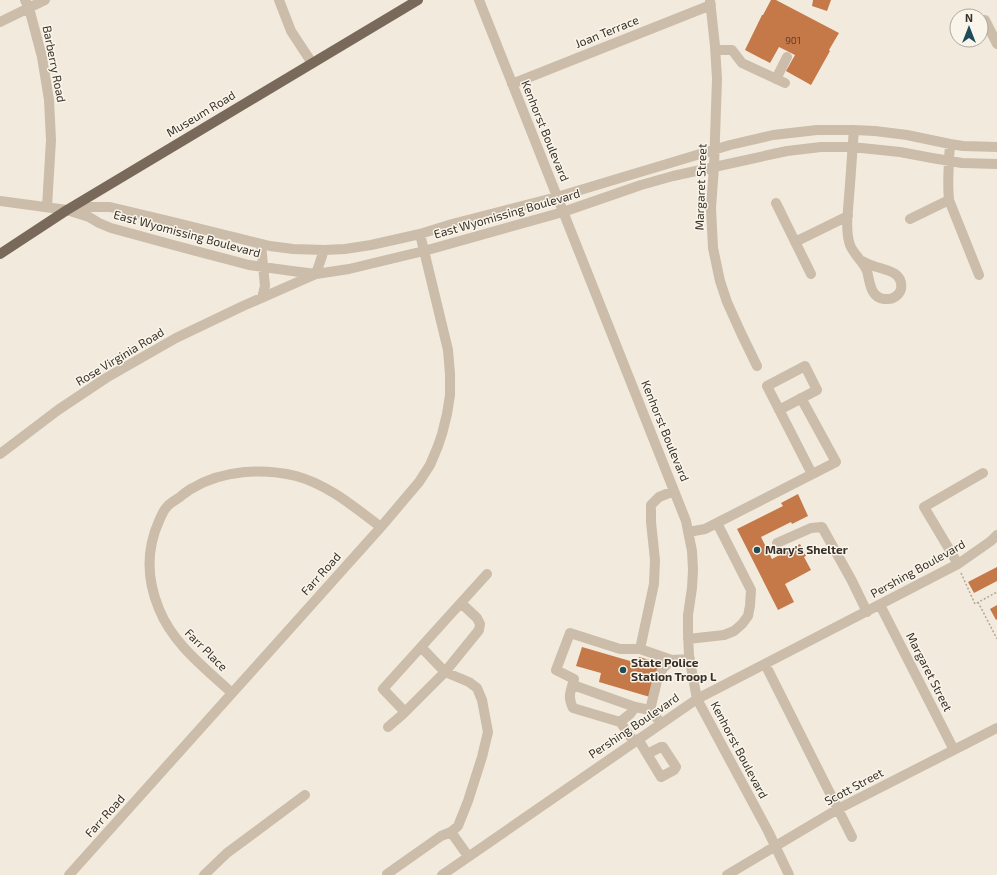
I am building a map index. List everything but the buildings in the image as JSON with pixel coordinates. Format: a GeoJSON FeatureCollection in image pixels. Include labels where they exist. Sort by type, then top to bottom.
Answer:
{"type":"FeatureCollection","features":[{"type":"Feature","properties":{"kind":"main road","name":"Museum Road"},"geometry":{"type":"LineString","coordinates":[[0,254],[67,210],[418,0]]}},
{"type":"Feature","properties":{"kind":"street"},"geometry":{"type":"LineString","coordinates":[[0,22],[27,4],[45,0]]}},
{"type":"Feature","properties":{"kind":"street"},"geometry":{"type":"LineString","coordinates":[[279,0],[291,31],[312,63]]}},
{"type":"Feature","properties":{"kind":"street","name":"Kenhorst Boulevard"},"geometry":{"type":"LineString","coordinates":[[479,0],[686,521],[692,550],[693,570],[688,615],[688,639],[697,699],[789,875]]}},
{"type":"Feature","properties":{"kind":"street","name":"Joan Terrace"},"geometry":{"type":"LineString","coordinates":[[512,84],[710,3]]}},
{"type":"Feature","properties":{"kind":"street","name":"Margaret Street"},"geometry":{"type":"LineString","coordinates":[[710,3],[716,50],[717,79],[715,150],[711,208],[713,241],[720,281],[727,302],[757,366]]}},
{"type":"Feature","properties":{"kind":"street","name":"Barberry Road"},"geometry":{"type":"LineString","coordinates":[[27,4],[42,57],[49,100],[51,140],[50,178],[47,207]]}},
{"type":"Feature","properties":{"kind":"street"},"geometry":{"type":"LineString","coordinates":[[989,28],[997,44]]}},
{"type":"Feature","properties":{"kind":"street"},"geometry":{"type":"LineString","coordinates":[[716,50],[732,50],[742,63],[781,81],[787,57]]}},
{"type":"Feature","properties":{"kind":"street","name":"East Wyomissing Boulevard"},"geometry":{"type":"LineString","coordinates":[[67,210],[92,207],[110,207],[270,246],[294,249],[346,249],[420,234],[452,224],[557,197],[730,145],[788,133],[817,130],[892,132],[963,146],[997,147]]}},
{"type":"Feature","properties":{"kind":"street"},"geometry":{"type":"LineString","coordinates":[[854,130],[848,237],[850,246],[860,260]]}},
{"type":"Feature","properties":{"kind":"street"},"geometry":{"type":"LineString","coordinates":[[950,144],[949,200],[979,275]]}},
{"type":"Feature","properties":{"kind":"street","name":"East Wyomissing Boulevard"},"geometry":{"type":"LineString","coordinates":[[67,210],[90,217],[111,228],[220,258],[249,265],[316,274],[349,269],[424,251],[563,212],[641,185],[673,176],[754,157],[787,151],[821,147],[852,147],[900,152],[949,161],[997,164]]}},
{"type":"Feature","properties":{"kind":"street"},"geometry":{"type":"LineString","coordinates":[[910,218],[949,200]]}},
{"type":"Feature","properties":{"kind":"street"},"geometry":{"type":"LineString","coordinates":[[0,201],[67,210]]}},
{"type":"Feature","properties":{"kind":"street"},"geometry":{"type":"LineString","coordinates":[[776,204],[811,274]]}},
{"type":"Feature","properties":{"kind":"street"},"geometry":{"type":"LineString","coordinates":[[795,242],[848,216]]}},
{"type":"Feature","properties":{"kind":"street","name":"Farr Road"},"geometry":{"type":"LineString","coordinates":[[69,875],[381,527],[419,482],[430,465],[438,446],[447,414],[450,395],[450,374],[448,350],[420,234]]}},
{"type":"Feature","properties":{"kind":"street"},"geometry":{"type":"LineString","coordinates":[[261,244],[265,286],[262,298]]}},
{"type":"Feature","properties":{"kind":"street"},"geometry":{"type":"LineString","coordinates":[[316,274],[324,250]]}},
{"type":"Feature","properties":{"kind":"street","name":"Rose Virginia Road"},"geometry":{"type":"LineString","coordinates":[[0,454],[58,410],[106,378],[176,338],[243,306],[316,274]]}},
{"type":"Feature","properties":{"kind":"street"},"geometry":{"type":"LineString","coordinates":[[779,410],[817,390],[805,366],[766,386],[812,474]]}},
{"type":"Feature","properties":{"kind":"street"},"geometry":{"type":"LineString","coordinates":[[688,532],[705,530],[836,462],[801,398]]}},
{"type":"Feature","properties":{"kind":"street","name":"Farr Place"},"geometry":{"type":"LineString","coordinates":[[232,693],[180,645],[159,610],[150,579],[150,554],[154,532],[166,508],[192,488],[212,479],[241,472],[282,473],[297,476],[326,488],[381,527]]}},
{"type":"Feature","properties":{"kind":"street"},"geometry":{"type":"LineString","coordinates":[[958,564],[924,507],[983,473]]}},
{"type":"Feature","properties":{"kind":"street"},"geometry":{"type":"LineString","coordinates":[[640,649],[654,584],[655,560],[651,522],[651,505],[659,497],[674,491]]}},
{"type":"Feature","properties":{"kind":"street"},"geometry":{"type":"LineString","coordinates":[[688,639],[724,635],[734,631],[748,616],[751,590],[717,523]]}},
{"type":"Feature","properties":{"kind":"street"},"geometry":{"type":"LineString","coordinates":[[777,543],[811,528],[822,527],[852,581],[867,612]]}},
{"type":"Feature","properties":{"kind":"street","name":"Pershing Boulevard"},"geometry":{"type":"LineString","coordinates":[[442,875],[697,699],[958,564],[991,541],[997,535]]}},
{"type":"Feature","properties":{"kind":"street"},"geometry":{"type":"LineString","coordinates":[[405,712],[383,689],[486,574]]}},
{"type":"Feature","properties":{"kind":"street"},"geometry":{"type":"LineString","coordinates":[[388,726],[405,712],[445,672],[479,630],[480,624],[477,618],[461,603]]}},
{"type":"Feature","properties":{"kind":"street","name":"Margaret Street"},"geometry":{"type":"LineString","coordinates":[[880,605],[954,750]]}},
{"type":"Feature","properties":{"kind":"street"},"geometry":{"type":"LineString","coordinates":[[647,754],[661,747],[664,748],[676,767],[674,770],[661,777],[647,754],[620,722],[573,708],[570,701],[570,694],[574,679],[556,670],[570,633],[620,649],[640,649],[672,660],[690,659]]}},
{"type":"Feature","properties":{"kind":"street"},"geometry":{"type":"LineString","coordinates":[[388,875],[387,874],[441,836],[451,832],[458,826],[468,801],[488,732],[482,700],[477,688],[469,682],[445,672],[421,647]]}},
{"type":"Feature","properties":{"kind":"street"},"geometry":{"type":"LineString","coordinates":[[650,710],[657,681],[663,668],[672,660]]}},
{"type":"Feature","properties":{"kind":"street"},"geometry":{"type":"LineString","coordinates":[[765,664],[852,837]]}},
{"type":"Feature","properties":{"kind":"street"},"geometry":{"type":"LineString","coordinates":[[573,685],[635,707],[650,710],[661,723]]}},
{"type":"Feature","properties":{"kind":"street"},"geometry":{"type":"LineString","coordinates":[[620,722],[630,714],[635,707]]}},
{"type":"Feature","properties":{"kind":"street","name":"Scott Street"},"geometry":{"type":"LineString","coordinates":[[727,875],[838,809],[997,728]]}},
{"type":"Feature","properties":{"kind":"street"},"geometry":{"type":"LineString","coordinates":[[204,875],[226,853],[305,795]]}},
{"type":"Feature","properties":{"kind":"street"},"geometry":{"type":"LineString","coordinates":[[451,832],[468,856]]}},
{"type":"Feature","properties":{"kind":"path"},"geometry":{"type":"LineString","coordinates":[[958,564],[960,572],[975,604],[997,592]]}},
{"type":"Feature","properties":{"kind":"path"},"geometry":{"type":"LineString","coordinates":[[978,602],[997,639]]}},
{"type":"Feature","properties":{"kind":"place","name":"Mary's Shelter"},"geometry":{"type":"Point","coordinates":[757,550]}},
{"type":"Feature","properties":{"kind":"place","name":"State Police Station Troop L"},"geometry":{"type":"Point","coordinates":[623,670]}}]}
